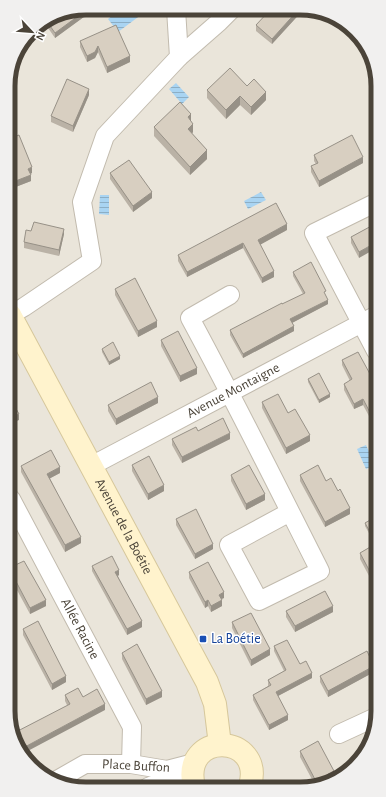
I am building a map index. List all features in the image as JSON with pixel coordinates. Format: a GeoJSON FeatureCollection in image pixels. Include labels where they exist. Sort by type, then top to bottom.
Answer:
{"type":"FeatureCollection","features":[{"type":"Feature","properties":{"kind":"main road","name":"Avenue de la Boétie"},"geometry":{"type":"LineString","coordinates":[[15,324],[207,682],[214,704],[220,745]]}},
{"type":"Feature","properties":{"kind":"main road"},"geometry":{"type":"LineString","coordinates":[[193,776],[204,750],[220,745],[230,746],[240,750],[247,758],[252,767],[251,782]]}},
{"type":"Feature","properties":{"kind":"street"},"geometry":{"type":"LineString","coordinates":[[176,15],[179,57]]}},
{"type":"Feature","properties":{"kind":"street"},"geometry":{"type":"LineString","coordinates":[[15,312],[92,261],[82,202],[105,136],[179,57],[226,15]]}},
{"type":"Feature","properties":{"kind":"street"},"geometry":{"type":"LineString","coordinates":[[371,205],[314,233],[368,320],[371,332]]}},
{"type":"Feature","properties":{"kind":"street"},"geometry":{"type":"LineString","coordinates":[[230,295],[190,318],[230,392],[320,571],[258,601],[229,545],[290,512]]}},
{"type":"Feature","properties":{"kind":"street","name":"Avenue Montaigne"},"geometry":{"type":"LineString","coordinates":[[91,466],[368,320]]}},
{"type":"Feature","properties":{"kind":"street","name":"Allée Racine"},"geometry":{"type":"LineString","coordinates":[[15,507],[132,727],[131,764]]}},
{"type":"Feature","properties":{"kind":"street"},"geometry":{"type":"LineString","coordinates":[[339,734],[371,719]]}},
{"type":"Feature","properties":{"kind":"street","name":"Place Buffon"},"geometry":{"type":"LineString","coordinates":[[62,777],[86,764],[131,764],[193,776]]}},
{"type":"Feature","properties":{"kind":"street","name":"Place Buffon"},"geometry":{"type":"LineString","coordinates":[[161,782],[169,779],[193,776]]}},
{"type":"Feature","properties":{"kind":"shaded area"},"geometry":{"type":"Polygon","coordinates":[[[314,16],[331,22],[353,39],[364,55],[370,72],[371,715],[366,738],[356,754],[339,770],[318,780],[300,782],[86,782],[68,780],[47,770],[33,758],[22,742],[17,729],[15,711],[15,82],[20,59],[33,39],[55,22],[68,17],[314,16]]]}},
{"type":"Feature","properties":{"kind":"water"},"geometry":{"type":"Polygon","coordinates":[[[113,15],[141,15],[118,32],[108,19],[113,15]]]}},
{"type":"Feature","properties":{"kind":"water"},"geometry":{"type":"Polygon","coordinates":[[[176,83],[189,97],[182,104],[169,89],[176,83]]]}},
{"type":"Feature","properties":{"kind":"water"},"geometry":{"type":"Polygon","coordinates":[[[261,192],[266,200],[248,209],[244,201],[261,192]]]}},
{"type":"Feature","properties":{"kind":"water"},"geometry":{"type":"Polygon","coordinates":[[[100,195],[109,195],[109,215],[99,214],[100,195]]]}},
{"type":"Feature","properties":{"kind":"water"},"geometry":{"type":"Polygon","coordinates":[[[366,445],[371,456],[371,467],[366,469],[357,449],[366,445]]]}},
{"type":"Feature","properties":{"kind":"building"},"geometry":{"type":"Polygon","coordinates":[[[265,15],[294,15],[272,39],[256,25],[265,15]]]}},
{"type":"Feature","properties":{"kind":"building"},"geometry":{"type":"Polygon","coordinates":[[[78,16],[55,33],[50,25],[68,17],[78,16]]]}},
{"type":"Feature","properties":{"kind":"building"},"geometry":{"type":"Polygon","coordinates":[[[116,25],[130,56],[107,67],[98,46],[95,52],[87,56],[80,41],[116,25]]]}},
{"type":"Feature","properties":{"kind":"building"},"geometry":{"type":"Polygon","coordinates":[[[230,68],[247,86],[254,79],[266,92],[251,107],[240,96],[226,110],[207,90],[230,68]]]}},
{"type":"Feature","properties":{"kind":"building"},"geometry":{"type":"Polygon","coordinates":[[[67,79],[89,89],[73,126],[51,116],[67,79]]]}},
{"type":"Feature","properties":{"kind":"building"},"geometry":{"type":"Polygon","coordinates":[[[180,102],[191,114],[188,117],[193,124],[188,129],[207,150],[190,167],[154,127],[180,102]]]}},
{"type":"Feature","properties":{"kind":"building"},"geometry":{"type":"Polygon","coordinates":[[[19,135],[32,167],[28,169],[31,175],[15,181],[15,137],[19,135]]]}},
{"type":"Feature","properties":{"kind":"building"},"geometry":{"type":"Polygon","coordinates":[[[352,135],[363,157],[319,181],[311,166],[318,163],[314,155],[352,135]]]}},
{"type":"Feature","properties":{"kind":"building"},"geometry":{"type":"Polygon","coordinates":[[[129,160],[152,192],[133,206],[110,173],[129,160]]]}},
{"type":"Feature","properties":{"kind":"building"},"geometry":{"type":"Polygon","coordinates":[[[276,203],[287,224],[258,240],[274,271],[262,278],[243,243],[187,272],[178,255],[276,203]]]}},
{"type":"Feature","properties":{"kind":"building"},"geometry":{"type":"Polygon","coordinates":[[[34,222],[64,229],[59,250],[24,242],[26,230],[31,231],[34,222]]]}},
{"type":"Feature","properties":{"kind":"building"},"geometry":{"type":"Polygon","coordinates":[[[371,226],[371,245],[359,252],[351,237],[371,226]]]}},
{"type":"Feature","properties":{"kind":"building"},"geometry":{"type":"Polygon","coordinates":[[[311,262],[326,291],[324,292],[328,300],[290,319],[294,326],[243,354],[230,330],[282,303],[305,293],[293,272],[311,262]]]}},
{"type":"Feature","properties":{"kind":"building"},"geometry":{"type":"Polygon","coordinates":[[[135,278],[157,321],[138,331],[115,289],[135,278]]]}},
{"type":"Feature","properties":{"kind":"building"},"geometry":{"type":"Polygon","coordinates":[[[178,331],[197,368],[180,376],[161,340],[178,331]]]}},
{"type":"Feature","properties":{"kind":"building"},"geometry":{"type":"Polygon","coordinates":[[[113,342],[120,356],[109,362],[102,349],[113,342]]]}},
{"type":"Feature","properties":{"kind":"building"},"geometry":{"type":"Polygon","coordinates":[[[358,352],[371,376],[371,414],[363,399],[354,404],[344,384],[352,379],[342,360],[358,352]]]}},
{"type":"Feature","properties":{"kind":"building"},"geometry":{"type":"Polygon","coordinates":[[[319,373],[330,394],[319,400],[308,379],[319,373]]]}},
{"type":"Feature","properties":{"kind":"building"},"geometry":{"type":"Polygon","coordinates":[[[151,382],[158,397],[116,419],[108,405],[151,382]]]}},
{"type":"Feature","properties":{"kind":"building"},"geometry":{"type":"Polygon","coordinates":[[[278,394],[288,413],[295,409],[310,435],[286,448],[262,402],[278,394]]]}},
{"type":"Feature","properties":{"kind":"building"},"geometry":{"type":"Polygon","coordinates":[[[15,407],[19,414],[15,416],[15,407]]]}},
{"type":"Feature","properties":{"kind":"building"},"geometry":{"type":"Polygon","coordinates":[[[223,418],[230,433],[182,457],[172,439],[196,427],[198,431],[223,418]]]}},
{"type":"Feature","properties":{"kind":"building"},"geometry":{"type":"Polygon","coordinates":[[[51,450],[60,467],[47,474],[81,537],[65,545],[21,466],[51,450]]]}},
{"type":"Feature","properties":{"kind":"building"},"geometry":{"type":"Polygon","coordinates":[[[149,456],[164,485],[148,494],[132,465],[149,456]]]}},
{"type":"Feature","properties":{"kind":"building"},"geometry":{"type":"Polygon","coordinates":[[[249,465],[265,494],[246,504],[231,475],[249,465]]]}},
{"type":"Feature","properties":{"kind":"building"},"geometry":{"type":"Polygon","coordinates":[[[318,465],[326,481],[331,478],[338,491],[340,489],[350,508],[325,522],[300,475],[318,465]]]}},
{"type":"Feature","properties":{"kind":"building"},"geometry":{"type":"Polygon","coordinates":[[[196,509],[213,544],[195,554],[176,519],[196,509]]]}},
{"type":"Feature","properties":{"kind":"building"},"geometry":{"type":"Polygon","coordinates":[[[371,520],[371,534],[365,523],[371,520]]]}},
{"type":"Feature","properties":{"kind":"building"},"geometry":{"type":"Polygon","coordinates":[[[371,547],[371,574],[360,553],[371,547]]]}},
{"type":"Feature","properties":{"kind":"building"},"geometry":{"type":"Polygon","coordinates":[[[112,556],[119,570],[115,572],[142,621],[127,629],[92,566],[112,556]]]}},
{"type":"Feature","properties":{"kind":"building"},"geometry":{"type":"Polygon","coordinates":[[[24,561],[46,600],[30,608],[15,580],[15,565],[24,561]]]}},
{"type":"Feature","properties":{"kind":"building"},"geometry":{"type":"Polygon","coordinates":[[[208,562],[224,592],[219,595],[222,600],[211,606],[208,600],[205,602],[189,572],[208,562]]]}},
{"type":"Feature","properties":{"kind":"building"},"geometry":{"type":"Polygon","coordinates":[[[325,591],[333,606],[295,626],[286,611],[325,591]]]}},
{"type":"Feature","properties":{"kind":"building"},"geometry":{"type":"Polygon","coordinates":[[[251,613],[270,649],[251,660],[232,622],[251,613]]]}},
{"type":"Feature","properties":{"kind":"building"},"geometry":{"type":"Polygon","coordinates":[[[38,621],[66,676],[52,684],[23,629],[38,621]]]}},
{"type":"Feature","properties":{"kind":"building"},"geometry":{"type":"Polygon","coordinates":[[[287,640],[300,664],[306,661],[312,673],[276,692],[288,715],[269,725],[253,695],[271,685],[268,680],[286,670],[274,646],[287,640]]]}},
{"type":"Feature","properties":{"kind":"building"},"geometry":{"type":"Polygon","coordinates":[[[137,644],[162,691],[146,699],[122,653],[137,644]]]}},
{"type":"Feature","properties":{"kind":"building"},"geometry":{"type":"Polygon","coordinates":[[[367,651],[371,660],[371,668],[328,691],[320,676],[367,651]]]}},
{"type":"Feature","properties":{"kind":"building"},"geometry":{"type":"Polygon","coordinates":[[[78,688],[83,697],[97,689],[105,704],[25,747],[18,731],[70,704],[65,695],[78,688]]]}},
{"type":"Feature","properties":{"kind":"building"},"geometry":{"type":"Polygon","coordinates":[[[318,741],[334,771],[328,774],[329,776],[316,780],[300,751],[318,741]]]}},
{"type":"Feature","properties":{"kind":"place","name":"La Boétie"},"geometry":{"type":"Point","coordinates":[203,639]}}]}
